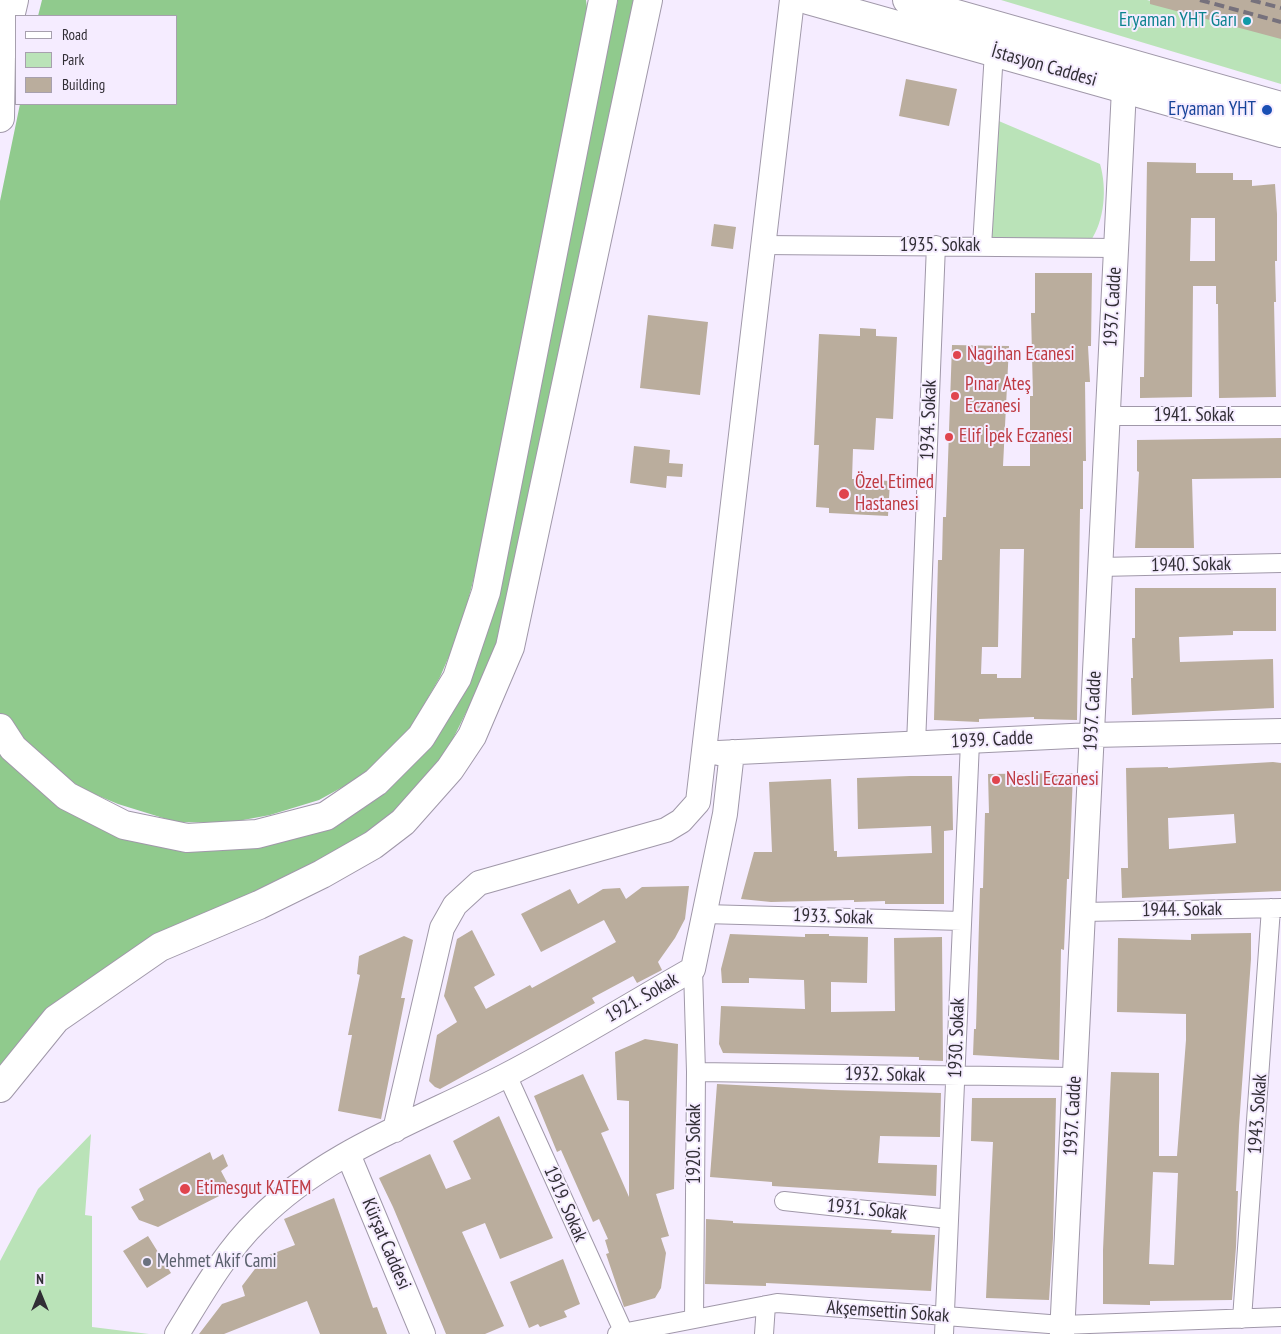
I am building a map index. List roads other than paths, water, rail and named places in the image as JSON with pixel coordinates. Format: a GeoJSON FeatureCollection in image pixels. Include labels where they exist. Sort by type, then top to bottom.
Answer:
{"type":"FeatureCollection","features":[{"type":"Feature","properties":{"kind":"main road"},"geometry":{"type":"LineString","coordinates":[[0,118],[1,57],[14,0]]}},
{"type":"Feature","properties":{"kind":"main road"},"geometry":{"type":"LineString","coordinates":[[0,728],[13,748],[67,796],[124,825],[187,838],[257,834],[326,816],[376,782],[421,737],[457,678],[486,592],[603,0]]}},
{"type":"Feature","properties":{"kind":"main road"},"geometry":{"type":"LineString","coordinates":[[0,1088],[56,1018],[160,947],[268,900],[322,874],[373,845],[403,822],[450,769],[472,736],[510,647],[648,0]]}},
{"type":"Feature","properties":{"kind":"main road","name":"İstasyon Caddesi"},"geometry":{"type":"LineString","coordinates":[[808,0],[1281,132]]}},
{"type":"Feature","properties":{"kind":"main road","name":"İstasyon Caddesi"},"geometry":{"type":"LineString","coordinates":[[907,0],[1281,106]]}},
{"type":"Feature","properties":{"kind":"street"},"geometry":{"type":"LineString","coordinates":[[395,1130],[442,928],[456,905],[479,883],[522,869],[606,849],[666,830],[681,821],[698,802],[792,0]]}},
{"type":"Feature","properties":{"kind":"street"},"geometry":{"type":"LineString","coordinates":[[982,246],[994,52]]}},
{"type":"Feature","properties":{"kind":"street","name":"1937. Cadde"},"geometry":{"type":"LineString","coordinates":[[1062,1330],[1124,89]]}},
{"type":"Feature","properties":{"kind":"street","name":"1935. Sokak"},"geometry":{"type":"LineString","coordinates":[[763,245],[1116,248]]}},
{"type":"Feature","properties":{"kind":"street","name":"1934. Sokak"},"geometry":{"type":"LineString","coordinates":[[916,744],[936,245]]}},
{"type":"Feature","properties":{"kind":"street","name":"1941. Sokak"},"geometry":{"type":"LineString","coordinates":[[1108,416],[1281,416]]}},
{"type":"Feature","properties":{"kind":"street","name":"1940. Sokak"},"geometry":{"type":"LineString","coordinates":[[1100,566],[1281,563]]}},
{"type":"Feature","properties":{"kind":"street","name":"1939. Cadde"},"geometry":{"type":"LineString","coordinates":[[703,754],[1092,735],[1281,732]]}},
{"type":"Feature","properties":{"kind":"street","name":"1930. Sokak"},"geometry":{"type":"LineString","coordinates":[[945,1325],[970,742]]}},
{"type":"Feature","properties":{"kind":"street","name":"1921. Sokak"},"geometry":{"type":"LineString","coordinates":[[176,1334],[231,1252],[257,1220],[296,1187],[348,1154],[507,1075],[693,969],[725,814],[732,752]]}},
{"type":"Feature","properties":{"kind":"street","name":"1944. Sokak"},"geometry":{"type":"LineString","coordinates":[[1083,912],[1276,908]]}},
{"type":"Feature","properties":{"kind":"street","name":"1943. Sokak"},"geometry":{"type":"LineString","coordinates":[[1242,1319],[1276,908]]}},
{"type":"Feature","properties":{"kind":"street","name":"1933. Sokak"},"geometry":{"type":"LineString","coordinates":[[704,914],[962,921]]}},
{"type":"Feature","properties":{"kind":"street","name":"1920. Sokak"},"geometry":{"type":"LineString","coordinates":[[693,969],[696,1072],[694,1319]]}},
{"type":"Feature","properties":{"kind":"street","name":"1932. Sokak"},"geometry":{"type":"LineString","coordinates":[[696,1072],[1074,1077]]}},
{"type":"Feature","properties":{"kind":"street","name":"1919. Sokak"},"geometry":{"type":"LineString","coordinates":[[507,1075],[620,1333]]}},
{"type":"Feature","properties":{"kind":"street","name":"Kürşat Caddesi"},"geometry":{"type":"LineString","coordinates":[[348,1154],[423,1334]]}},
{"type":"Feature","properties":{"kind":"street","name":"1931. Sokak"},"geometry":{"type":"LineString","coordinates":[[784,1200],[950,1218]]}},
{"type":"Feature","properties":{"kind":"street","name":"Akşemsettin Sokak"},"geometry":{"type":"LineString","coordinates":[[620,1333],[777,1303],[945,1325],[1062,1330],[1281,1317]]}},
{"type":"Feature","properties":{"kind":"street"},"geometry":{"type":"LineString","coordinates":[[764,1334],[766,1305]]}},
{"type":"Feature","properties":{"kind":"railway"},"geometry":{"type":"LineString","coordinates":[[1200,0],[1281,22]]}},
{"type":"Feature","properties":{"kind":"railway"},"geometry":{"type":"LineString","coordinates":[[1251,0],[1281,8]]}},
{"type":"Feature","properties":{"kind":"place","name":"Eryaman YHT Garı"},"geometry":{"type":"Point","coordinates":[1247,21]}},
{"type":"Feature","properties":{"kind":"place","name":"Eryaman YHT"},"geometry":{"type":"Point","coordinates":[1267,110]}},
{"type":"Feature","properties":{"kind":"place","name":"Nagihan Ecanesi"},"geometry":{"type":"Point","coordinates":[957,355]}},
{"type":"Feature","properties":{"kind":"place","name":"Pınar Ateş Eczanesi"},"geometry":{"type":"Point","coordinates":[955,396]}},
{"type":"Feature","properties":{"kind":"place","name":"Elif İpek Eczanesi"},"geometry":{"type":"Point","coordinates":[949,437]}},
{"type":"Feature","properties":{"kind":"place","name":"Özel Etimed Hastanesi"},"geometry":{"type":"Point","coordinates":[844,494]}},
{"type":"Feature","properties":{"kind":"place","name":"Nesli Eczanesi"},"geometry":{"type":"Point","coordinates":[996,780]}},
{"type":"Feature","properties":{"kind":"place","name":"Etimesgut KATEM"},"geometry":{"type":"Point","coordinates":[185,1189]}},
{"type":"Feature","properties":{"kind":"place","name":"Mehmet Akif Cami"},"geometry":{"type":"Point","coordinates":[147,1262]}}]}
